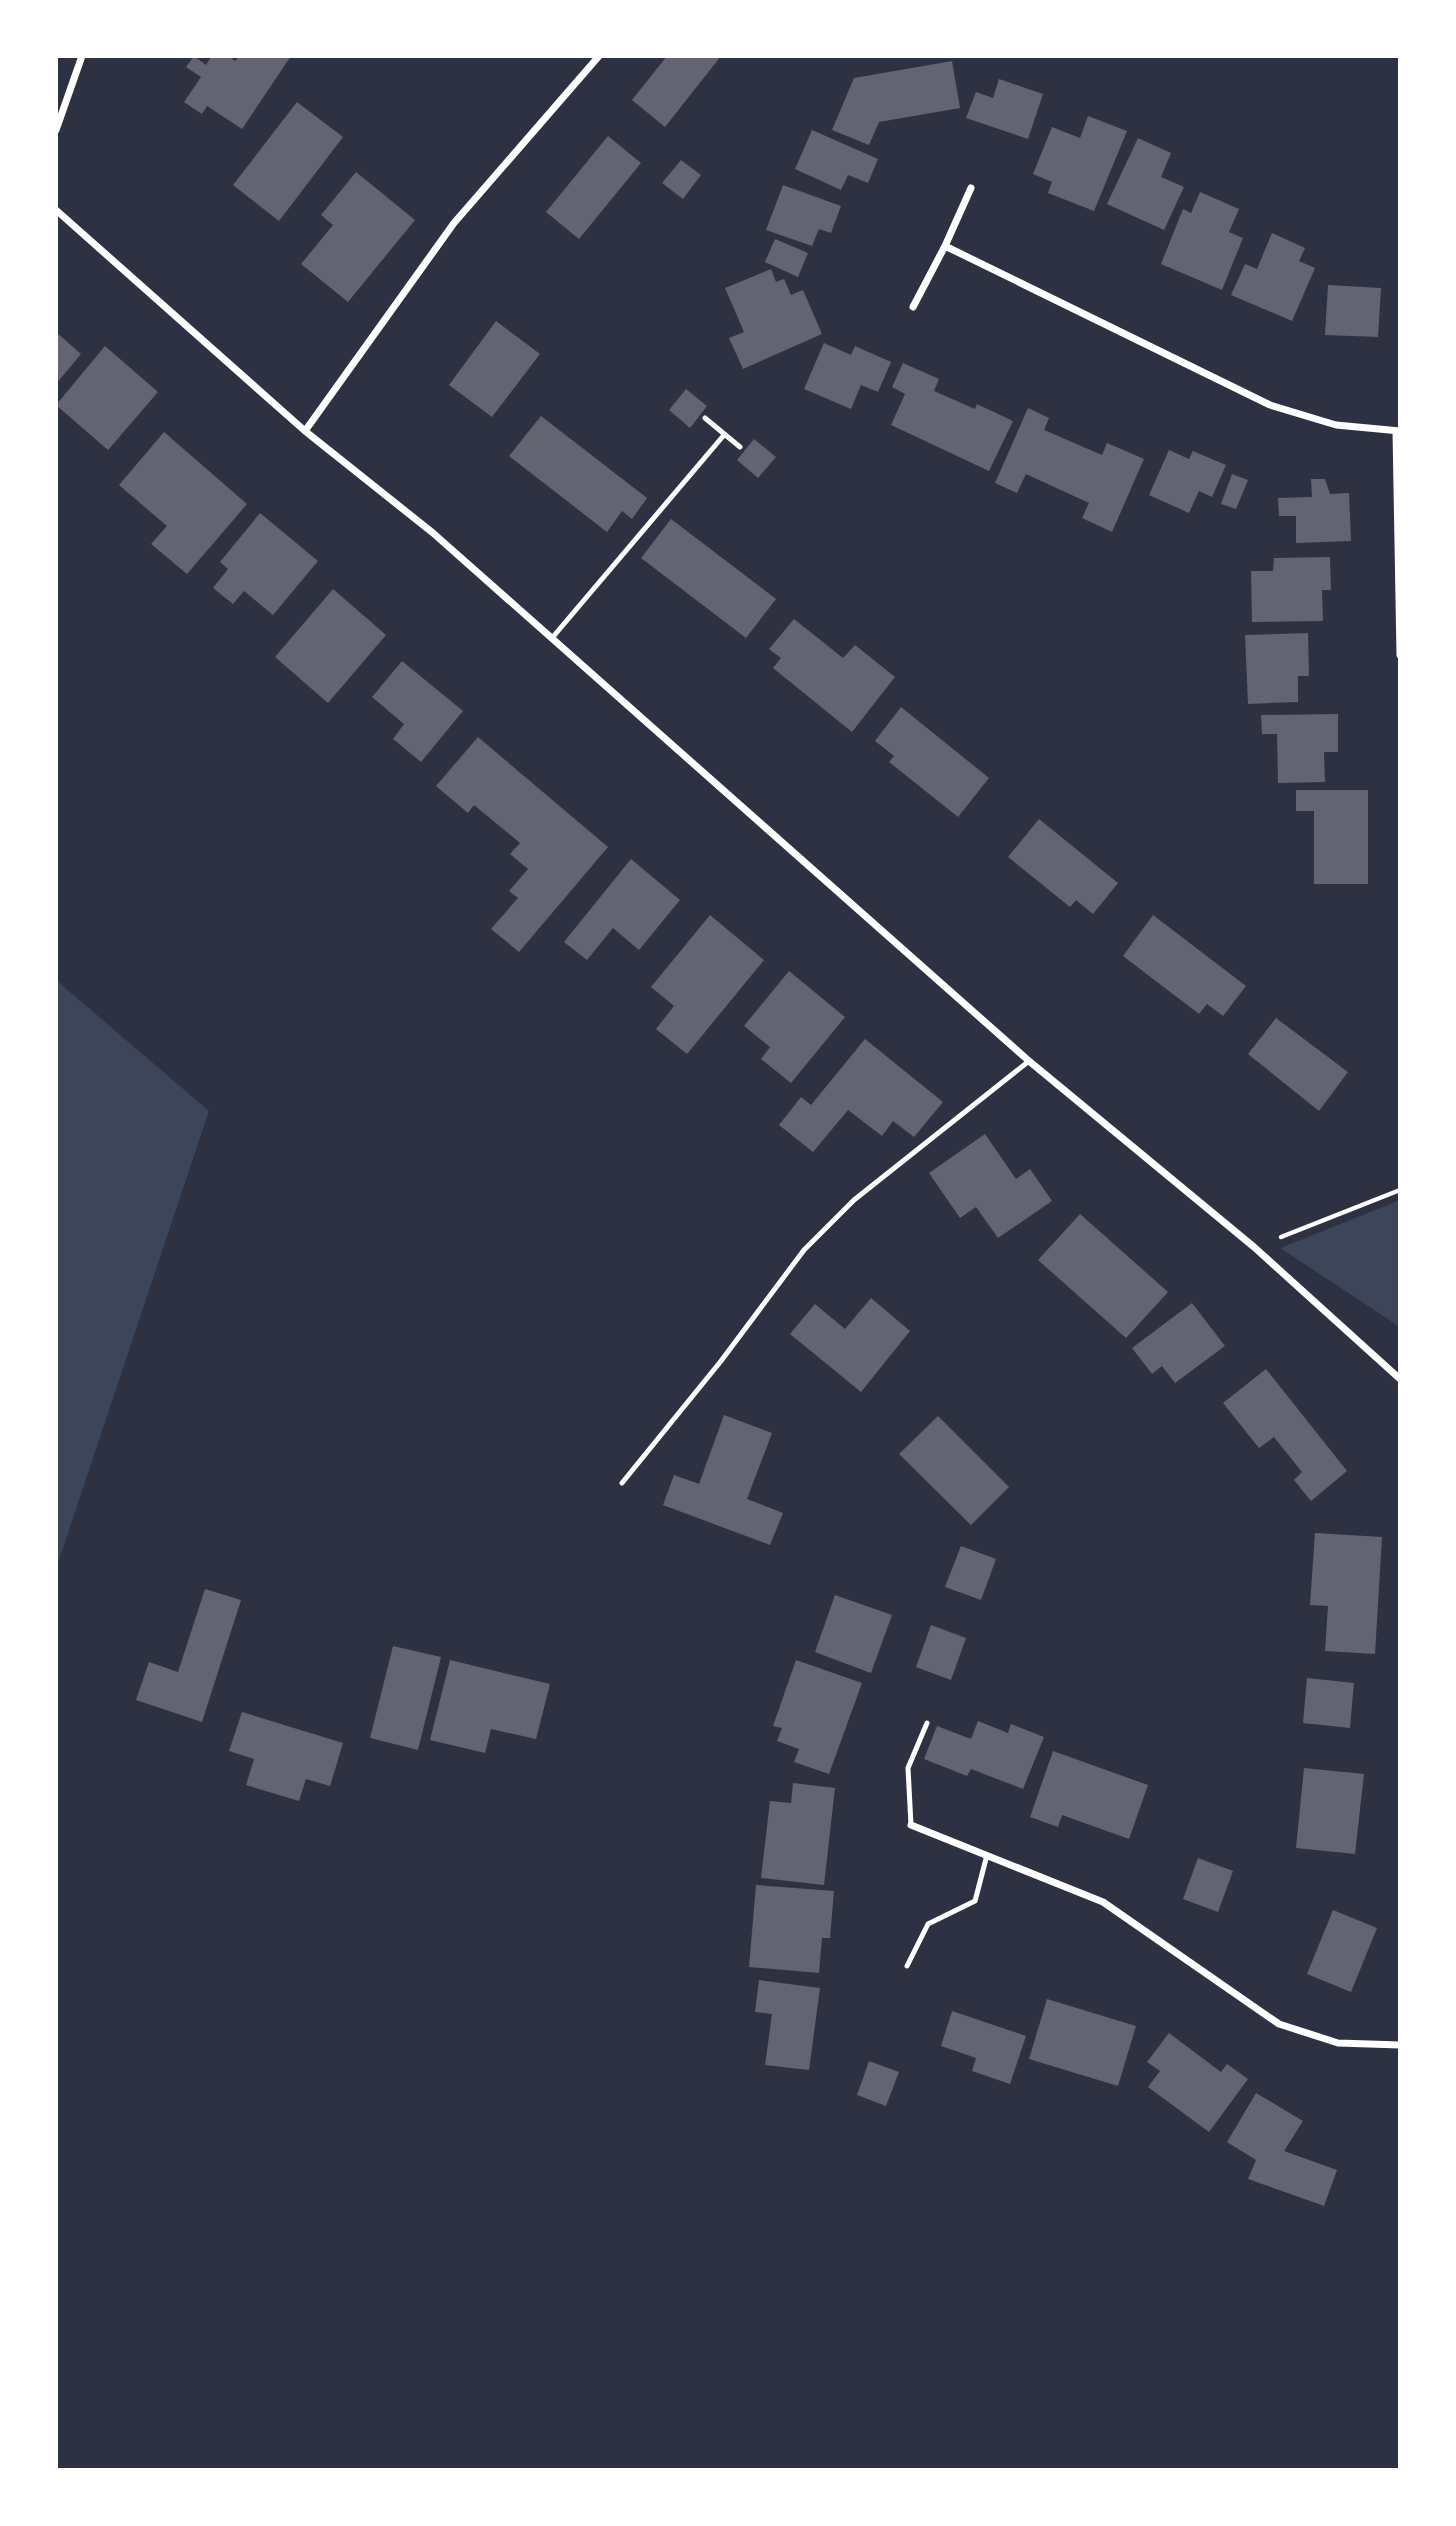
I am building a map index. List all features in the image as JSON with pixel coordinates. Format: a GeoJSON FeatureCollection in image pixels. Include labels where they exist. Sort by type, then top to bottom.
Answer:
{"type":"FeatureCollection","features":[{"type":"Feature","properties":{"kind":"street"},"geometry":{"type":"LineString","coordinates":[[56,130],[82,56]]}},
{"type":"Feature","properties":{"kind":"street"},"geometry":{"type":"LineString","coordinates":[[305,431],[454,223],[599,56]]}},
{"type":"Feature","properties":{"kind":"street"},"geometry":{"type":"LineString","coordinates":[[913,307],[971,188]]}},
{"type":"Feature","properties":{"kind":"street"},"geometry":{"type":"LineString","coordinates":[[56,210],[305,431],[433,533],[1029,1062],[1254,1247],[1400,1379]]}},
{"type":"Feature","properties":{"kind":"street"},"geometry":{"type":"LineString","coordinates":[[945,246],[1270,405],[1336,425],[1398,431],[1400,655]]}},
{"type":"Feature","properties":{"kind":"street"},"geometry":{"type":"LineString","coordinates":[[911,1825],[1103,1902],[1279,2024],[1338,2043],[1400,2045]]}},
{"type":"Feature","properties":{"kind":"lane"},"geometry":{"type":"LineString","coordinates":[[705,418],[740,447]]}},
{"type":"Feature","properties":{"kind":"lane"},"geometry":{"type":"LineString","coordinates":[[552,638],[724,435]]}},
{"type":"Feature","properties":{"kind":"lane"},"geometry":{"type":"LineString","coordinates":[[622,1483],[721,1361],[804,1250],[854,1200],[1029,1062]]}},
{"type":"Feature","properties":{"kind":"lane"},"geometry":{"type":"LineString","coordinates":[[911,1825],[908,1768],[927,1723]]}},
{"type":"Feature","properties":{"kind":"lane"},"geometry":{"type":"LineString","coordinates":[[907,1966],[928,1924],[975,1901],[986,1855]]}},
{"type":"Feature","properties":{"kind":"path"},"geometry":{"type":"LineString","coordinates":[[1254,1247],[1400,1190]]}},
{"type":"Feature","properties":{"kind":"shaded area"},"geometry":{"type":"Polygon","coordinates":[[[56,980],[209,1111],[56,1569],[56,980]]]}},
{"type":"Feature","properties":{"kind":"shaded area"},"geometry":{"type":"Polygon","coordinates":[[[1400,1200],[1400,1327],[1280,1248],[1400,1200]]]}},
{"type":"Feature","properties":{"kind":"building"},"geometry":{"type":"Polygon","coordinates":[[[194,56],[206,65],[212,56],[228,56],[235,61],[239,56],[291,56],[242,129],[207,106],[202,114],[184,102],[201,77],[186,67],[194,56]]]}},
{"type":"Feature","properties":{"kind":"building"},"geometry":{"type":"Polygon","coordinates":[[[667,56],[721,56],[665,127],[632,100],[667,56]]]}},
{"type":"Feature","properties":{"kind":"building"},"geometry":{"type":"Polygon","coordinates":[[[952,61],[960,108],[879,122],[869,145],[832,130],[854,78],[952,61]]]}},
{"type":"Feature","properties":{"kind":"building"},"geometry":{"type":"Polygon","coordinates":[[[999,79],[1043,94],[1028,139],[966,118],[976,92],[993,98],[999,79]]]}},
{"type":"Feature","properties":{"kind":"building"},"geometry":{"type":"Polygon","coordinates":[[[297,102],[343,137],[279,221],[233,185],[297,102]]]}},
{"type":"Feature","properties":{"kind":"building"},"geometry":{"type":"Polygon","coordinates":[[[1088,116],[1127,131],[1094,211],[1048,193],[1052,182],[1033,174],[1052,127],[1080,138],[1088,116]]]}},
{"type":"Feature","properties":{"kind":"building"},"geometry":{"type":"Polygon","coordinates":[[[812,130],[878,159],[868,183],[848,175],[841,190],[795,169],[812,130]]]}},
{"type":"Feature","properties":{"kind":"building"},"geometry":{"type":"Polygon","coordinates":[[[608,136],[641,163],[579,239],[546,212],[608,136]]]}},
{"type":"Feature","properties":{"kind":"building"},"geometry":{"type":"Polygon","coordinates":[[[1138,138],[1171,153],[1161,177],[1184,187],[1164,230],[1107,204],[1138,138]]]}},
{"type":"Feature","properties":{"kind":"building"},"geometry":{"type":"Polygon","coordinates":[[[681,160],[701,175],[683,199],[662,183],[681,160]]]}},
{"type":"Feature","properties":{"kind":"building"},"geometry":{"type":"Polygon","coordinates":[[[356,172],[415,220],[348,302],[301,264],[333,225],[321,215],[356,172]]]}},
{"type":"Feature","properties":{"kind":"building"},"geometry":{"type":"Polygon","coordinates":[[[783,185],[841,206],[831,233],[819,229],[812,246],[766,230],[783,185]]]}},
{"type":"Feature","properties":{"kind":"building"},"geometry":{"type":"Polygon","coordinates":[[[1200,192],[1239,209],[1229,232],[1243,238],[1222,290],[1161,264],[1183,209],[1191,213],[1200,192]]]}},
{"type":"Feature","properties":{"kind":"building"},"geometry":{"type":"Polygon","coordinates":[[[1272,233],[1305,248],[1299,261],[1315,268],[1292,321],[1231,295],[1245,264],[1257,269],[1272,233]]]}},
{"type":"Feature","properties":{"kind":"building"},"geometry":{"type":"Polygon","coordinates":[[[775,239],[808,253],[798,277],[765,262],[775,239]]]}},
{"type":"Feature","properties":{"kind":"building"},"geometry":{"type":"Polygon","coordinates":[[[771,269],[776,282],[784,279],[791,295],[803,290],[822,334],[743,369],[729,338],[744,332],[725,288],[771,269]]]}},
{"type":"Feature","properties":{"kind":"building"},"geometry":{"type":"Polygon","coordinates":[[[1328,285],[1381,288],[1378,337],[1325,335],[1328,285]]]}},
{"type":"Feature","properties":{"kind":"building"},"geometry":{"type":"Polygon","coordinates":[[[496,321],[540,354],[492,417],[449,385],[496,321]]]}},
{"type":"Feature","properties":{"kind":"building"},"geometry":{"type":"Polygon","coordinates":[[[56,332],[81,354],[56,384],[56,332]]]}},
{"type":"Feature","properties":{"kind":"building"},"geometry":{"type":"Polygon","coordinates":[[[824,343],[851,355],[855,346],[891,362],[878,392],[861,385],[851,409],[804,389],[824,343]]]}},
{"type":"Feature","properties":{"kind":"building"},"geometry":{"type":"Polygon","coordinates":[[[105,346],[158,392],[108,450],[56,405],[105,346]]]}},
{"type":"Feature","properties":{"kind":"building"},"geometry":{"type":"Polygon","coordinates":[[[903,363],[939,379],[934,391],[975,409],[977,404],[1013,421],[989,471],[891,425],[905,394],[892,387],[903,363]]]}},
{"type":"Feature","properties":{"kind":"building"},"geometry":{"type":"Polygon","coordinates":[[[686,389],[707,406],[690,428],[669,410],[686,389]]]}},
{"type":"Feature","properties":{"kind":"building"},"geometry":{"type":"Polygon","coordinates":[[[1028,408],[1049,418],[1044,430],[1102,455],[1107,443],[1144,459],[1112,532],[1082,518],[1089,503],[1026,474],[1017,493],[995,483],[1028,408]]]}},
{"type":"Feature","properties":{"kind":"building"},"geometry":{"type":"Polygon","coordinates":[[[541,416],[647,498],[632,519],[622,511],[607,532],[509,456],[541,416]]]}},
{"type":"Feature","properties":{"kind":"building"},"geometry":{"type":"Polygon","coordinates":[[[164,432],[247,504],[187,574],[151,544],[167,526],[119,485],[164,432]]]}},
{"type":"Feature","properties":{"kind":"building"},"geometry":{"type":"Polygon","coordinates":[[[754,439],[776,457],[758,478],[737,460],[754,439]]]}},
{"type":"Feature","properties":{"kind":"building"},"geometry":{"type":"Polygon","coordinates":[[[1169,450],[1189,459],[1193,451],[1226,465],[1212,497],[1199,491],[1189,513],[1149,495],[1169,450]]]}},
{"type":"Feature","properties":{"kind":"building"},"geometry":{"type":"Polygon","coordinates":[[[1232,474],[1248,480],[1236,509],[1221,504],[1232,474]]]}},
{"type":"Feature","properties":{"kind":"building"},"geometry":{"type":"Polygon","coordinates":[[[1311,479],[1325,479],[1330,494],[1349,493],[1351,541],[1296,543],[1296,516],[1279,516],[1278,498],[1312,497],[1311,479]]]}},
{"type":"Feature","properties":{"kind":"building"},"geometry":{"type":"Polygon","coordinates":[[[260,513],[318,561],[273,615],[244,591],[233,604],[213,588],[228,569],[220,562],[260,513]]]}},
{"type":"Feature","properties":{"kind":"building"},"geometry":{"type":"Polygon","coordinates":[[[671,519],[776,599],[746,638],[641,558],[671,519]]]}},
{"type":"Feature","properties":{"kind":"building"},"geometry":{"type":"Polygon","coordinates":[[[1330,557],[1331,590],[1322,590],[1323,621],[1252,622],[1251,571],[1273,571],[1274,558],[1330,557]]]}},
{"type":"Feature","properties":{"kind":"building"},"geometry":{"type":"Polygon","coordinates":[[[333,589],[386,635],[328,703],[275,657],[333,589]]]}},
{"type":"Feature","properties":{"kind":"building"},"geometry":{"type":"Polygon","coordinates":[[[794,619],[843,658],[855,645],[895,677],[852,732],[773,668],[781,658],[769,649],[794,619]]]}},
{"type":"Feature","properties":{"kind":"building"},"geometry":{"type":"Polygon","coordinates":[[[1308,633],[1309,676],[1298,676],[1298,702],[1248,704],[1245,635],[1308,633]]]}},
{"type":"Feature","properties":{"kind":"building"},"geometry":{"type":"Polygon","coordinates":[[[402,661],[463,711],[421,762],[393,739],[404,724],[372,697],[402,661]]]}},
{"type":"Feature","properties":{"kind":"building"},"geometry":{"type":"Polygon","coordinates":[[[901,707],[989,778],[958,817],[889,762],[894,756],[875,741],[901,707]]]}},
{"type":"Feature","properties":{"kind":"building"},"geometry":{"type":"Polygon","coordinates":[[[1338,714],[1338,752],[1324,752],[1325,782],[1278,783],[1277,734],[1262,734],[1261,715],[1338,714]]]}},
{"type":"Feature","properties":{"kind":"building"},"geometry":{"type":"Polygon","coordinates":[[[478,737],[608,847],[519,952],[491,929],[518,898],[509,891],[528,869],[510,854],[520,843],[474,805],[468,813],[436,786],[478,737]]]}},
{"type":"Feature","properties":{"kind":"building"},"geometry":{"type":"Polygon","coordinates":[[[1296,790],[1368,790],[1368,884],[1314,884],[1314,811],[1296,811],[1296,790]]]}},
{"type":"Feature","properties":{"kind":"building"},"geometry":{"type":"Polygon","coordinates":[[[1039,819],[1118,883],[1093,914],[1076,900],[1070,907],[1008,857],[1039,819]]]}},
{"type":"Feature","properties":{"kind":"building"},"geometry":{"type":"Polygon","coordinates":[[[631,859],[680,900],[639,950],[613,928],[587,960],[564,942],[631,859]]]}},
{"type":"Feature","properties":{"kind":"building"},"geometry":{"type":"Polygon","coordinates":[[[710,915],[764,960],[687,1054],[656,1029],[674,1006],[651,987],[710,915]]]}},
{"type":"Feature","properties":{"kind":"building"},"geometry":{"type":"Polygon","coordinates":[[[1153,915],[1246,986],[1223,1016],[1207,1004],[1199,1014],[1123,956],[1153,915]]]}},
{"type":"Feature","properties":{"kind":"building"},"geometry":{"type":"Polygon","coordinates":[[[789,971],[845,1017],[791,1083],[761,1059],[770,1047],[744,1026],[789,971]]]}},
{"type":"Feature","properties":{"kind":"building"},"geometry":{"type":"Polygon","coordinates":[[[1276,1018],[1348,1072],[1319,1111],[1248,1054],[1276,1018]]]}},
{"type":"Feature","properties":{"kind":"building"},"geometry":{"type":"Polygon","coordinates":[[[865,1039],[943,1102],[914,1137],[893,1121],[882,1136],[848,1110],[813,1152],[779,1125],[801,1097],[811,1105],[865,1039]]]}},
{"type":"Feature","properties":{"kind":"building"},"geometry":{"type":"Polygon","coordinates":[[[985,1134],[1016,1179],[1030,1169],[1052,1201],[998,1238],[976,1207],[960,1218],[929,1173],[985,1134]]]}},
{"type":"Feature","properties":{"kind":"building"},"geometry":{"type":"Polygon","coordinates":[[[1080,1214],[1168,1292],[1126,1338],[1038,1260],[1080,1214]]]}},
{"type":"Feature","properties":{"kind":"building"},"geometry":{"type":"Polygon","coordinates":[[[871,1298],[910,1331],[861,1392],[790,1334],[815,1304],[845,1329],[871,1298]]]}},
{"type":"Feature","properties":{"kind":"building"},"geometry":{"type":"Polygon","coordinates":[[[1192,1303],[1225,1346],[1175,1383],[1162,1366],[1152,1374],[1132,1348],[1192,1303]]]}},
{"type":"Feature","properties":{"kind":"building"},"geometry":{"type":"Polygon","coordinates":[[[1266,1369],[1347,1471],[1311,1501],[1294,1480],[1302,1472],[1274,1437],[1259,1448],[1223,1403],[1266,1369]]]}},
{"type":"Feature","properties":{"kind":"building"},"geometry":{"type":"Polygon","coordinates":[[[724,1415],[772,1433],[747,1499],[783,1513],[770,1545],[663,1505],[674,1475],[699,1484],[724,1415]]]}},
{"type":"Feature","properties":{"kind":"building"},"geometry":{"type":"Polygon","coordinates":[[[938,1416],[1009,1487],[971,1525],[899,1454],[938,1416]]]}},
{"type":"Feature","properties":{"kind":"building"},"geometry":{"type":"Polygon","coordinates":[[[1315,1533],[1382,1537],[1375,1654],[1325,1651],[1328,1606],[1310,1605],[1315,1533]]]}},
{"type":"Feature","properties":{"kind":"building"},"geometry":{"type":"Polygon","coordinates":[[[961,1546],[996,1559],[981,1600],[945,1587],[961,1546]]]}},
{"type":"Feature","properties":{"kind":"building"},"geometry":{"type":"Polygon","coordinates":[[[205,1589],[241,1600],[202,1722],[136,1700],[149,1662],[178,1672],[205,1589]]]}},
{"type":"Feature","properties":{"kind":"building"},"geometry":{"type":"Polygon","coordinates":[[[835,1595],[892,1615],[871,1673],[815,1652],[835,1595]]]}},
{"type":"Feature","properties":{"kind":"building"},"geometry":{"type":"Polygon","coordinates":[[[931,1625],[966,1638],[951,1680],[916,1667],[931,1625]]]}},
{"type":"Feature","properties":{"kind":"building"},"geometry":{"type":"Polygon","coordinates":[[[393,1646],[441,1657],[418,1750],[370,1738],[393,1646]]]}},
{"type":"Feature","properties":{"kind":"building"},"geometry":{"type":"Polygon","coordinates":[[[450,1660],[550,1684],[536,1739],[491,1729],[485,1753],[430,1740],[450,1660]]]}},
{"type":"Feature","properties":{"kind":"building"},"geometry":{"type":"Polygon","coordinates":[[[796,1660],[862,1683],[829,1774],[794,1762],[799,1749],[777,1741],[782,1728],[773,1726],[796,1660]]]}},
{"type":"Feature","properties":{"kind":"building"},"geometry":{"type":"Polygon","coordinates":[[[1307,1678],[1354,1683],[1350,1728],[1303,1723],[1307,1678]]]}},
{"type":"Feature","properties":{"kind":"building"},"geometry":{"type":"Polygon","coordinates":[[[242,1712],[343,1743],[330,1786],[306,1779],[299,1801],[246,1785],[254,1759],[229,1751],[242,1712]]]}},
{"type":"Feature","properties":{"kind":"building"},"geometry":{"type":"Polygon","coordinates":[[[978,1721],[1008,1733],[1011,1724],[1044,1737],[1023,1789],[971,1769],[967,1776],[924,1759],[937,1726],[971,1739],[978,1721]]]}},
{"type":"Feature","properties":{"kind":"building"},"geometry":{"type":"Polygon","coordinates":[[[1053,1751],[1148,1785],[1129,1839],[1062,1815],[1058,1827],[1030,1817],[1053,1751]]]}},
{"type":"Feature","properties":{"kind":"building"},"geometry":{"type":"Polygon","coordinates":[[[1304,1768],[1364,1774],[1355,1854],[1296,1848],[1304,1768]]]}},
{"type":"Feature","properties":{"kind":"building"},"geometry":{"type":"Polygon","coordinates":[[[793,1783],[835,1788],[824,1885],[761,1878],[770,1801],[791,1803],[793,1783]]]}},
{"type":"Feature","properties":{"kind":"building"},"geometry":{"type":"Polygon","coordinates":[[[1198,1858],[1233,1871],[1218,1912],[1183,1899],[1198,1858]]]}},
{"type":"Feature","properties":{"kind":"building"},"geometry":{"type":"Polygon","coordinates":[[[756,1885],[834,1891],[830,1938],[822,1938],[819,1973],[749,1967],[756,1885]]]}},
{"type":"Feature","properties":{"kind":"building"},"geometry":{"type":"Polygon","coordinates":[[[1333,1910],[1377,1928],[1351,1992],[1307,1974],[1333,1910]]]}},
{"type":"Feature","properties":{"kind":"building"},"geometry":{"type":"Polygon","coordinates":[[[759,1980],[820,1988],[809,2070],[765,2065],[772,2014],[755,2012],[759,1980]]]}},
{"type":"Feature","properties":{"kind":"building"},"geometry":{"type":"Polygon","coordinates":[[[1047,1999],[1136,2026],[1118,2086],[1029,2059],[1047,1999]]]}},
{"type":"Feature","properties":{"kind":"building"},"geometry":{"type":"Polygon","coordinates":[[[952,2011],[1026,2036],[1010,2084],[972,2071],[976,2058],[941,2046],[952,2011]]]}},
{"type":"Feature","properties":{"kind":"building"},"geometry":{"type":"Polygon","coordinates":[[[1169,2033],[1221,2072],[1227,2064],[1248,2079],[1209,2132],[1148,2087],[1160,2071],[1147,2062],[1169,2033]]]}},
{"type":"Feature","properties":{"kind":"building"},"geometry":{"type":"Polygon","coordinates":[[[869,2061],[899,2072],[886,2106],[857,2095],[869,2061]]]}},
{"type":"Feature","properties":{"kind":"building"},"geometry":{"type":"Polygon","coordinates":[[[1256,2093],[1303,2121],[1284,2151],[1337,2170],[1324,2206],[1248,2179],[1256,2160],[1227,2142],[1256,2093]]]}}]}
